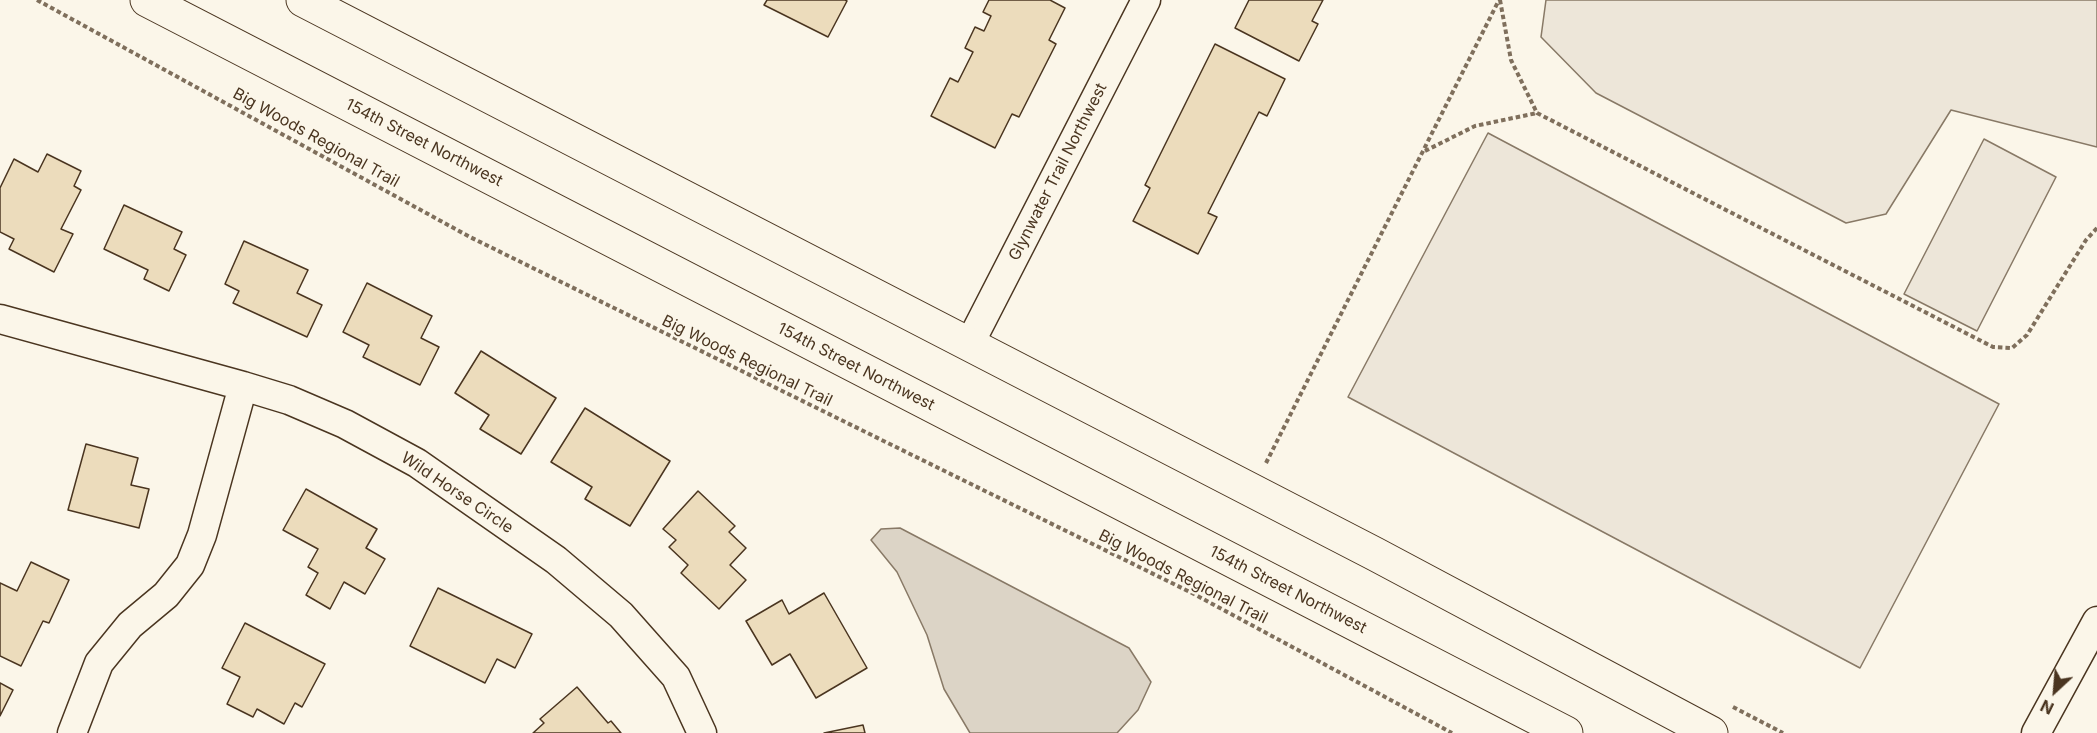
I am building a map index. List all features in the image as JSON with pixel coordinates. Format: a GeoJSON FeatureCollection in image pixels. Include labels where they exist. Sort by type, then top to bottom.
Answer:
{"type":"FeatureCollection","features":[{"type":"Feature","properties":{"kind":"street","name":"154th Street Northwest"},"geometry":{"type":"LineString","coordinates":[[147,0],[1566,733]]}},
{"type":"Feature","properties":{"kind":"street"},"geometry":{"type":"LineString","coordinates":[[303,0],[1375,554],[1711,733]]}},
{"type":"Feature","properties":{"kind":"street","name":"Glynwater Trail Northwest"},"geometry":{"type":"LineString","coordinates":[[969,345],[1146,0]]}},
{"type":"Feature","properties":{"kind":"street","name":"Wild Horse Circle"},"geometry":{"type":"LineString","coordinates":[[0,319],[289,400],[345,424],[417,463],[556,560],[621,615],[676,677],[702,733]]}},
{"type":"Feature","properties":{"kind":"street"},"geometry":{"type":"LineString","coordinates":[[72,733],[99,663],[130,625],[166,595],[189,565],[202,536],[243,386]]}},
{"type":"Feature","properties":{"kind":"street"},"geometry":{"type":"LineString","coordinates":[[2036,733],[2097,621]]}},
{"type":"Feature","properties":{"kind":"path","name":"Big Woods Regional Trail"},"geometry":{"type":"LineString","coordinates":[[37,0],[470,237],[1192,593],[1452,733]]}},
{"type":"Feature","properties":{"kind":"path"},"geometry":{"type":"LineString","coordinates":[[1499,0],[1511,60],[1537,113],[1993,347],[2012,348],[2027,335],[2086,240],[2097,228]]}},
{"type":"Feature","properties":{"kind":"path"},"geometry":{"type":"LineString","coordinates":[[1265,466],[1499,0]]}},
{"type":"Feature","properties":{"kind":"path"},"geometry":{"type":"LineString","coordinates":[[1423,152],[1475,126],[1537,113]]}},
{"type":"Feature","properties":{"kind":"shaded area"},"geometry":{"type":"Polygon","coordinates":[[[1546,0],[2097,0],[2097,147],[1951,110],[1886,214],[1846,223],[1596,93],[1541,37],[1546,0]]]}},
{"type":"Feature","properties":{"kind":"shaded area"},"geometry":{"type":"Polygon","coordinates":[[[1488,133],[1999,404],[1860,668],[1348,397],[1488,133]]]}},
{"type":"Feature","properties":{"kind":"shaded area"},"geometry":{"type":"Polygon","coordinates":[[[1984,139],[2056,177],[1977,331],[1904,294],[1984,139]]]}},
{"type":"Feature","properties":{"kind":"shaded area"},"geometry":{"type":"Polygon","coordinates":[[[900,528],[1129,648],[1151,682],[1138,710],[1117,733],[970,733],[944,689],[927,635],[897,572],[871,540],[881,529],[900,528]]]}},
{"type":"Feature","properties":{"kind":"building"},"geometry":{"type":"Polygon","coordinates":[[[767,0],[847,1],[828,37],[764,5],[767,0]]]}},
{"type":"Feature","properties":{"kind":"building"},"geometry":{"type":"Polygon","coordinates":[[[989,0],[1050,0],[1065,8],[1049,40],[1056,44],[1019,117],[1012,114],[995,148],[931,116],[950,78],[958,82],[973,52],[965,48],[975,27],[984,31],[991,16],[983,12],[989,0]]]}},
{"type":"Feature","properties":{"kind":"building"},"geometry":{"type":"Polygon","coordinates":[[[1249,0],[1323,0],[1312,21],[1318,24],[1299,61],[1235,28],[1249,0]]]}},
{"type":"Feature","properties":{"kind":"building"},"geometry":{"type":"Polygon","coordinates":[[[1215,44],[1285,79],[1267,116],[1259,112],[1208,213],[1217,217],[1198,254],[1133,221],[1150,188],[1145,185],[1215,44]]]}},
{"type":"Feature","properties":{"kind":"building"},"geometry":{"type":"Polygon","coordinates":[[[47,154],[81,171],[74,186],[81,190],[61,229],[73,234],[54,272],[9,249],[14,239],[0,232],[0,188],[14,159],[38,172],[47,154]]]}},
{"type":"Feature","properties":{"kind":"building"},"geometry":{"type":"Polygon","coordinates":[[[124,205],[182,232],[174,249],[186,255],[169,291],[144,279],[148,270],[104,249],[124,205]]]}},
{"type":"Feature","properties":{"kind":"building"},"geometry":{"type":"Polygon","coordinates":[[[244,241],[308,270],[297,293],[322,305],[307,337],[233,303],[239,291],[225,284],[244,241]]]}},
{"type":"Feature","properties":{"kind":"building"},"geometry":{"type":"Polygon","coordinates":[[[367,283],[432,316],[421,338],[439,347],[420,385],[363,357],[369,345],[343,332],[367,283]]]}},
{"type":"Feature","properties":{"kind":"building"},"geometry":{"type":"Polygon","coordinates":[[[481,351],[556,398],[521,454],[480,429],[489,415],[455,393],[481,351]]]}},
{"type":"Feature","properties":{"kind":"building"},"geometry":{"type":"Polygon","coordinates":[[[585,408],[670,461],[630,526],[585,499],[592,487],[551,462],[585,408]]]}},
{"type":"Feature","properties":{"kind":"building"},"geometry":{"type":"Polygon","coordinates":[[[86,444],[138,458],[131,485],[149,489],[139,528],[68,510],[86,444]]]}},
{"type":"Feature","properties":{"kind":"building"},"geometry":{"type":"Polygon","coordinates":[[[306,489],[377,529],[366,548],[385,559],[365,594],[344,582],[330,609],[306,595],[318,573],[308,567],[318,549],[283,530],[306,489]]]}},
{"type":"Feature","properties":{"kind":"building"},"geometry":{"type":"Polygon","coordinates":[[[698,491],[735,526],[729,532],[746,548],[730,565],[746,580],[719,609],[681,573],[688,565],[669,547],[676,540],[663,529],[698,491]]]}},
{"type":"Feature","properties":{"kind":"building"},"geometry":{"type":"Polygon","coordinates":[[[31,562],[69,580],[49,623],[43,621],[21,666],[0,656],[0,583],[17,591],[31,562]]]}},
{"type":"Feature","properties":{"kind":"building"},"geometry":{"type":"Polygon","coordinates":[[[438,588],[532,634],[515,668],[497,659],[485,683],[410,646],[438,588]]]}},
{"type":"Feature","properties":{"kind":"building"},"geometry":{"type":"Polygon","coordinates":[[[824,593],[867,668],[816,698],[790,654],[772,665],[746,621],[782,600],[789,614],[824,593]]]}},
{"type":"Feature","properties":{"kind":"building"},"geometry":{"type":"Polygon","coordinates":[[[245,623],[325,664],[302,707],[295,703],[284,724],[257,709],[253,717],[227,704],[240,677],[222,668],[245,623]]]}},
{"type":"Feature","properties":{"kind":"building"},"geometry":{"type":"Polygon","coordinates":[[[0,683],[13,690],[0,716],[0,683]]]}},
{"type":"Feature","properties":{"kind":"building"},"geometry":{"type":"Polygon","coordinates":[[[577,687],[608,723],[611,721],[621,733],[533,733],[544,723],[540,719],[577,687]]]}},
{"type":"Feature","properties":{"kind":"building"},"geometry":{"type":"Polygon","coordinates":[[[863,725],[865,733],[824,733],[863,725]]]}}]}
